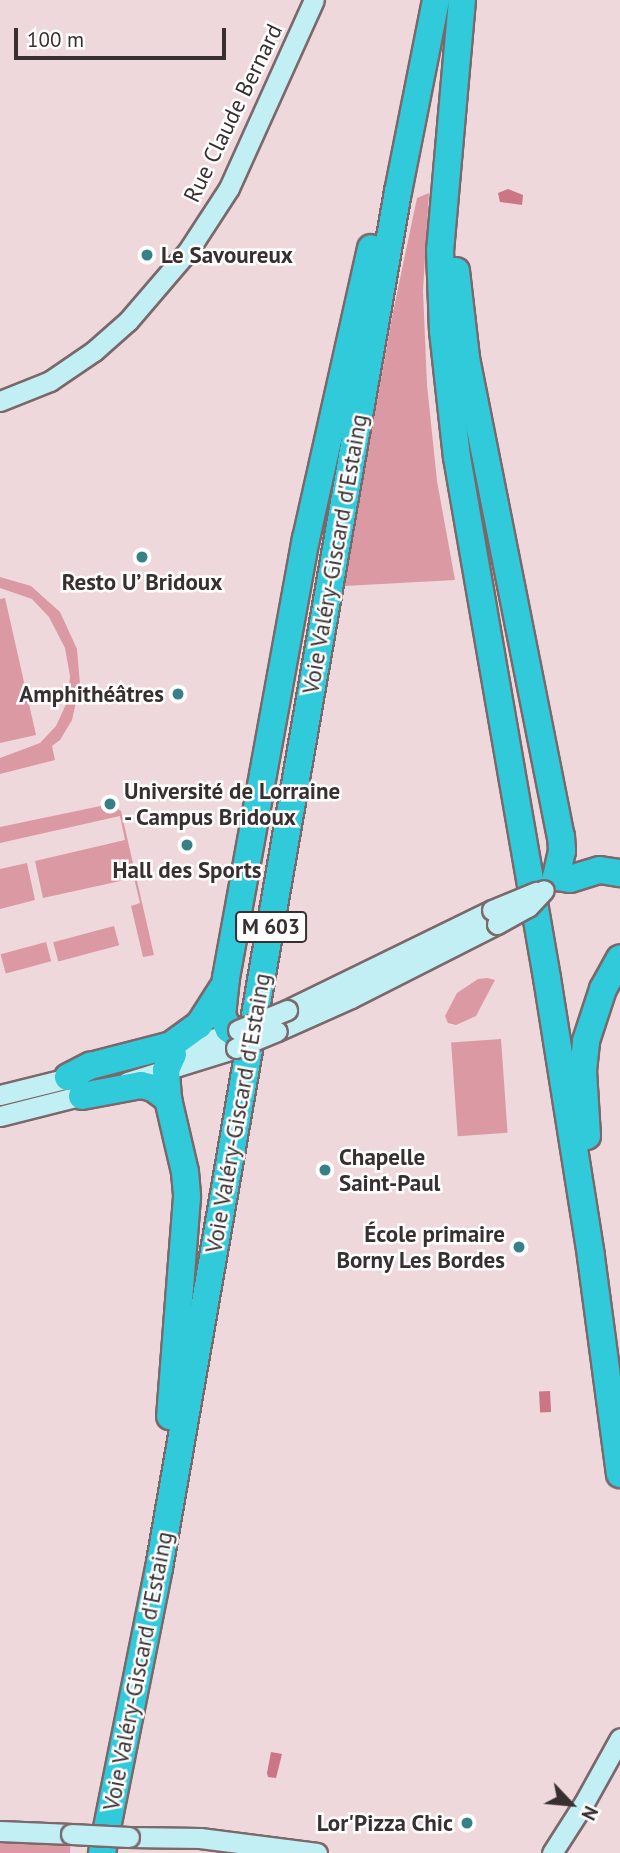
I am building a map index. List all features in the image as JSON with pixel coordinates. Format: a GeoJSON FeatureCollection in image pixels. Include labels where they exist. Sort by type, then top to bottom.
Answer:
{"type":"FeatureCollection","features":[{"type":"Feature","properties":{"kind":"highway","name":"Voie Valéry-Giscard d'Estaing"},"geometry":{"type":"LineString","coordinates":[[102,1853],[159,1568],[423,60],[436,0]]}},
{"type":"Feature","properties":{"kind":"highway"},"geometry":{"type":"LineString","coordinates":[[461,0],[440,263],[443,331],[457,457],[547,978],[591,1257],[620,1474]]}},
{"type":"Feature","properties":{"kind":"highway"},"geometry":{"type":"LineString","coordinates":[[239,1038],[222,1016],[226,978],[306,539],[388,176],[423,60]]}},
{"type":"Feature","properties":{"kind":"highway"},"geometry":{"type":"LineString","coordinates":[[449,140],[455,261],[466,358],[561,836],[562,851],[550,884]]}},
{"type":"Feature","properties":{"kind":"highway"},"geometry":{"type":"LineString","coordinates":[[550,884],[600,870],[620,873]]}},
{"type":"Feature","properties":{"kind":"highway"},"geometry":{"type":"LineString","coordinates":[[591,1257],[583,1071],[593,1014],[620,958]]}},
{"type":"Feature","properties":{"kind":"highway"},"geometry":{"type":"LineString","coordinates":[[75,1087],[90,1066],[171,1045],[186,1037],[209,1013],[226,978]]}},
{"type":"Feature","properties":{"kind":"highway"},"geometry":{"type":"LineString","coordinates":[[159,1568],[161,1498],[170,1420],[187,1197],[185,1172],[168,1099],[169,1062]]}},
{"type":"Feature","properties":{"kind":"highway"},"geometry":{"type":"LineString","coordinates":[[75,1087],[141,1085],[153,1088],[168,1099]]}},
{"type":"Feature","properties":{"kind":"main road","name":"Rue Claude Bernard"},"geometry":{"type":"LineString","coordinates":[[0,401],[50,381],[94,351],[136,312],[188,251],[229,188],[314,0]]}},
{"type":"Feature","properties":{"kind":"main road"},"geometry":{"type":"LineString","coordinates":[[0,1116],[75,1087],[169,1062],[239,1038],[277,1031],[351,998],[550,884]]}},
{"type":"Feature","properties":{"kind":"main road"},"geometry":{"type":"LineString","coordinates":[[239,1038],[287,1010],[495,917]]}},
{"type":"Feature","properties":{"kind":"main road"},"geometry":{"type":"LineString","coordinates":[[0,1095],[75,1087]]}},
{"type":"Feature","properties":{"kind":"main road"},"geometry":{"type":"LineString","coordinates":[[551,1853],[584,1803],[620,1738]]}},
{"type":"Feature","properties":{"kind":"main road"},"geometry":{"type":"LineString","coordinates":[[0,1831],[211,1839],[317,1853]]}},
{"type":"Feature","properties":{"kind":"shaded area"},"geometry":{"type":"Polygon","coordinates":[[[508,189],[523,195],[522,205],[500,202],[498,193],[508,189]]]}},
{"type":"Feature","properties":{"kind":"shaded area"},"geometry":{"type":"Polygon","coordinates":[[[429,193],[423,291],[427,385],[437,481],[455,580],[344,586],[392,317],[417,198],[429,193]]]}},
{"type":"Feature","properties":{"kind":"shaded area"},"geometry":{"type":"Polygon","coordinates":[[[0,577],[31,586],[60,612],[77,649],[80,684],[72,720],[60,740],[52,746],[55,760],[0,774],[0,758],[40,743],[56,726],[68,700],[70,676],[65,648],[49,617],[32,599],[0,588],[0,577]]]}},
{"type":"Feature","properties":{"kind":"shaded area"},"geometry":{"type":"Polygon","coordinates":[[[5,598],[36,735],[0,743],[0,599],[5,598]]]}},
{"type":"Feature","properties":{"kind":"shaded area"},"geometry":{"type":"Polygon","coordinates":[[[110,804],[121,811],[154,955],[143,957],[131,906],[140,903],[134,878],[43,898],[35,861],[125,840],[120,816],[0,843],[0,827],[110,804]]]}},
{"type":"Feature","properties":{"kind":"shaded area"},"geometry":{"type":"Polygon","coordinates":[[[27,863],[35,900],[0,909],[0,869],[27,863]]]}},
{"type":"Feature","properties":{"kind":"shaded area"},"geometry":{"type":"Polygon","coordinates":[[[114,926],[119,945],[58,962],[53,942],[114,926]]]}},
{"type":"Feature","properties":{"kind":"shaded area"},"geometry":{"type":"Polygon","coordinates":[[[46,942],[51,961],[6,973],[1,954],[46,942]]]}},
{"type":"Feature","properties":{"kind":"shaded area"},"geometry":{"type":"Polygon","coordinates":[[[478,979],[495,980],[476,1016],[456,1025],[448,1023],[445,1016],[457,993],[478,979]]]}},
{"type":"Feature","properties":{"kind":"shaded area"},"geometry":{"type":"Polygon","coordinates":[[[501,1039],[508,1133],[458,1136],[451,1042],[501,1039]]]}},
{"type":"Feature","properties":{"kind":"shaded area"},"geometry":{"type":"Polygon","coordinates":[[[550,1391],[551,1412],[540,1413],[539,1392],[550,1391]]]}},
{"type":"Feature","properties":{"kind":"shaded area"},"geometry":{"type":"Polygon","coordinates":[[[271,1752],[282,1754],[276,1778],[268,1777],[267,1773],[271,1752]]]}},
{"type":"Feature","properties":{"kind":"shaded area"},"geometry":{"type":"Polygon","coordinates":[[[0,1831],[71,1834],[70,1853],[0,1853],[0,1831]]]}},
{"type":"Feature","properties":{"kind":"place","name":"Le Savoureux"},"geometry":{"type":"Point","coordinates":[147,255]}},
{"type":"Feature","properties":{"kind":"place","name":"Resto U’ Bridoux"},"geometry":{"type":"Point","coordinates":[142,557]}},
{"type":"Feature","properties":{"kind":"place","name":"Amphithéâtres"},"geometry":{"type":"Point","coordinates":[178,694]}},
{"type":"Feature","properties":{"kind":"place","name":"Université de Lorraine - Campus Bridoux"},"geometry":{"type":"Point","coordinates":[110,804]}},
{"type":"Feature","properties":{"kind":"place","name":"Hall des Sports"},"geometry":{"type":"Point","coordinates":[187,845]}},
{"type":"Feature","properties":{"kind":"place","name":"Chapelle Saint-Paul"},"geometry":{"type":"Point","coordinates":[325,1170]}},
{"type":"Feature","properties":{"kind":"place","name":"École primaire Borny Les Bordes"},"geometry":{"type":"Point","coordinates":[519,1247]}},
{"type":"Feature","properties":{"kind":"place","name":"Lor'Pizza Chic"},"geometry":{"type":"Point","coordinates":[467,1823]}}]}
